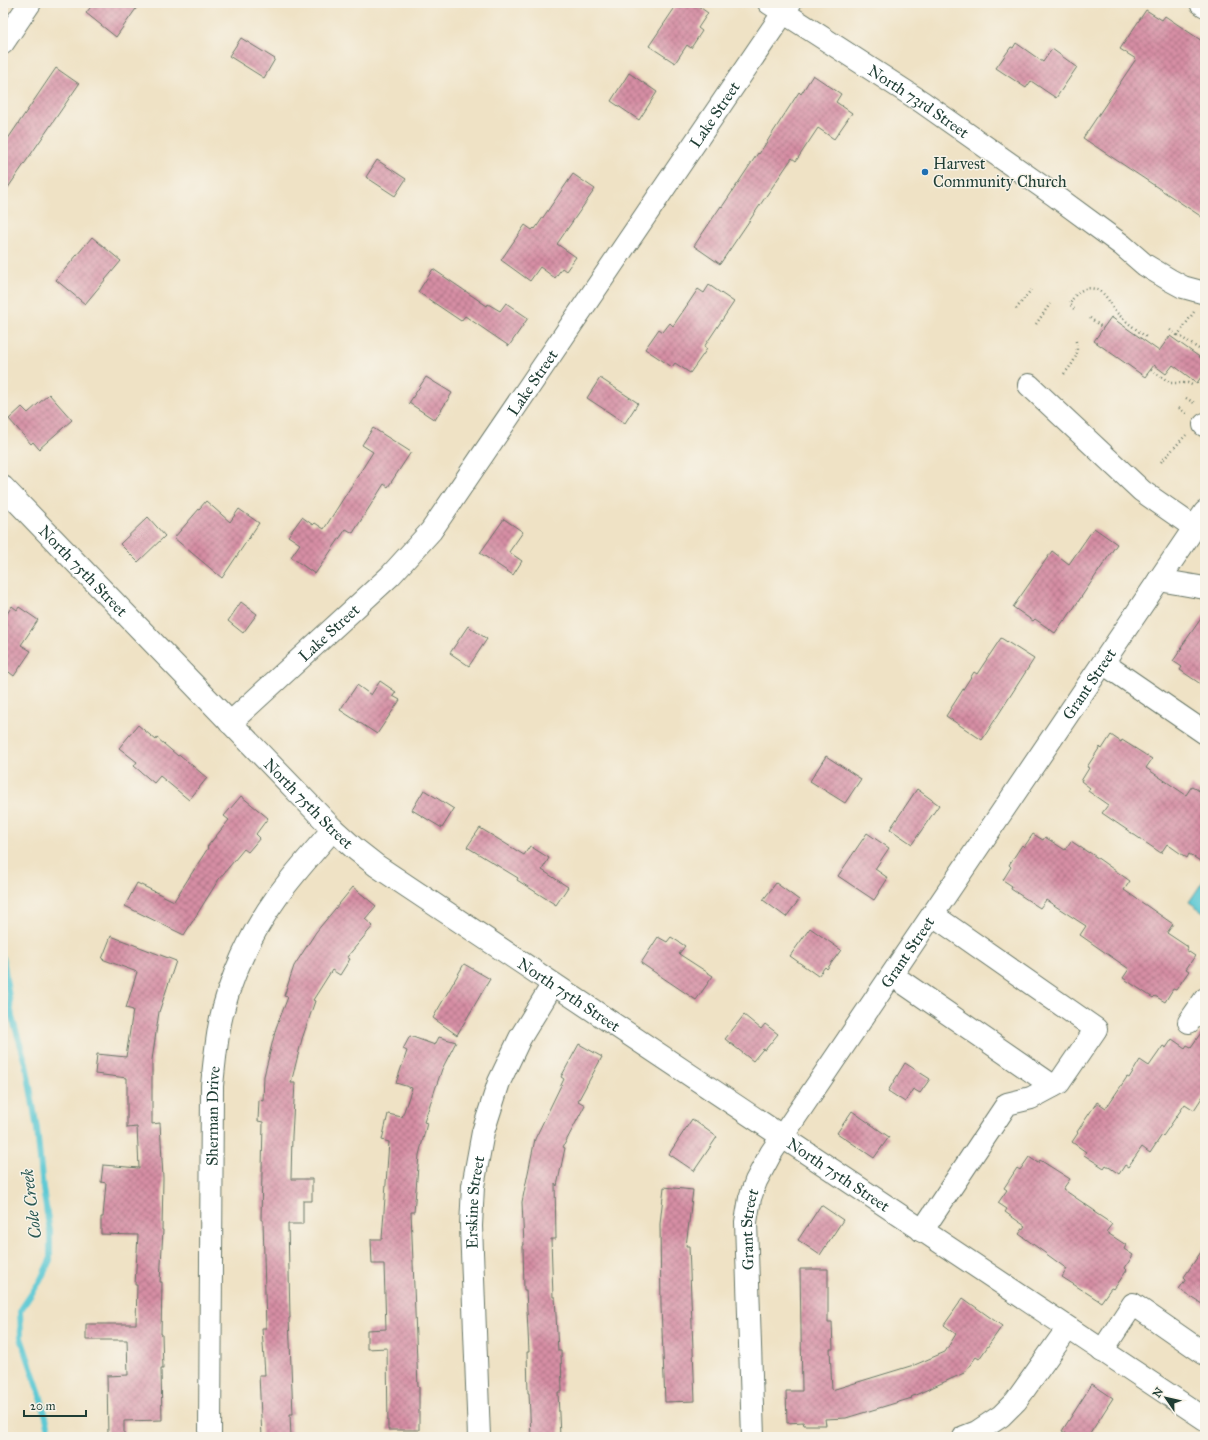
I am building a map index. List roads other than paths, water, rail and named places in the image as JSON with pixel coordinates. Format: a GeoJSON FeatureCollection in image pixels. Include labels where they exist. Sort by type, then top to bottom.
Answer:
{"type":"FeatureCollection","features":[{"type":"Feature","properties":{"kind":"street"},"geometry":{"type":"LineString","coordinates":[[3,43],[30,3]]}},
{"type":"Feature","properties":{"kind":"street"},"geometry":{"type":"LineString","coordinates":[[1200,3],[1205,6]]}},
{"type":"Feature","properties":{"kind":"street","name":"North 73rd Street"},"geometry":{"type":"LineString","coordinates":[[781,6],[922,102],[1054,195],[1122,245],[1145,265],[1183,287],[1200,301]]}},
{"type":"Feature","properties":{"kind":"street","name":"Lake Street"},"geometry":{"type":"LineString","coordinates":[[230,723],[390,576],[431,531],[781,6]]}},
{"type":"Feature","properties":{"kind":"street"},"geometry":{"type":"LineString","coordinates":[[1029,385],[1142,491],[1200,520]]}},
{"type":"Feature","properties":{"kind":"street","name":"North 75th Street"},"geometry":{"type":"LineString","coordinates":[[3,488],[333,829],[377,866],[1205,1419]]}},
{"type":"Feature","properties":{"kind":"street","name":"Grant Street"},"geometry":{"type":"LineString","coordinates":[[753,1437],[746,1222],[750,1198],[756,1181],[771,1153],[1200,520]]}},
{"type":"Feature","properties":{"kind":"street"},"geometry":{"type":"LineString","coordinates":[[1159,580],[1205,588]]}},
{"type":"Feature","properties":{"kind":"street"},"geometry":{"type":"LineString","coordinates":[[1103,663],[1205,733]]}},
{"type":"Feature","properties":{"kind":"street","name":"Sherman Drive"},"geometry":{"type":"LineString","coordinates":[[210,1437],[212,1086],[220,1022],[230,990],[244,955],[261,922],[277,896],[333,829]]}},
{"type":"Feature","properties":{"kind":"street"},"geometry":{"type":"LineString","coordinates":[[922,1230],[1007,1104],[1031,1098],[1059,1082],[1096,1029],[933,915]]}},
{"type":"Feature","properties":{"kind":"street"},"geometry":{"type":"LineString","coordinates":[[892,975],[1053,1086]]}},
{"type":"Feature","properties":{"kind":"street","name":"Erskine Street"},"geometry":{"type":"LineString","coordinates":[[479,1437],[471,1226],[473,1186],[483,1132],[499,1082],[520,1038],[553,984]]}},
{"type":"Feature","properties":{"kind":"street"},"geometry":{"type":"LineString","coordinates":[[1189,1022],[1205,999]]}},
{"type":"Feature","properties":{"kind":"street"},"geometry":{"type":"LineString","coordinates":[[1102,1351],[1134,1304],[1205,1354]]}},
{"type":"Feature","properties":{"kind":"street"},"geometry":{"type":"LineString","coordinates":[[964,1437],[977,1432],[1001,1416],[1016,1401],[1068,1328]]}},
{"type":"Feature","properties":{"kind":"water"},"geometry":{"type":"Polygon","coordinates":[[[1205,878],[1205,913],[1189,902],[1205,878]]]}},
{"type":"Feature","properties":{"kind":"waterway","name":"Cole Creek"},"geometry":{"type":"LineString","coordinates":[[3,958],[12,1017],[26,1063],[37,1129],[43,1189],[50,1232],[50,1260],[40,1281],[20,1311],[21,1338],[40,1394],[51,1437]]}},
{"type":"Feature","properties":{"kind":"place","name":"Harvest Community Church"},"geometry":{"type":"Point","coordinates":[925,172]}}]}
